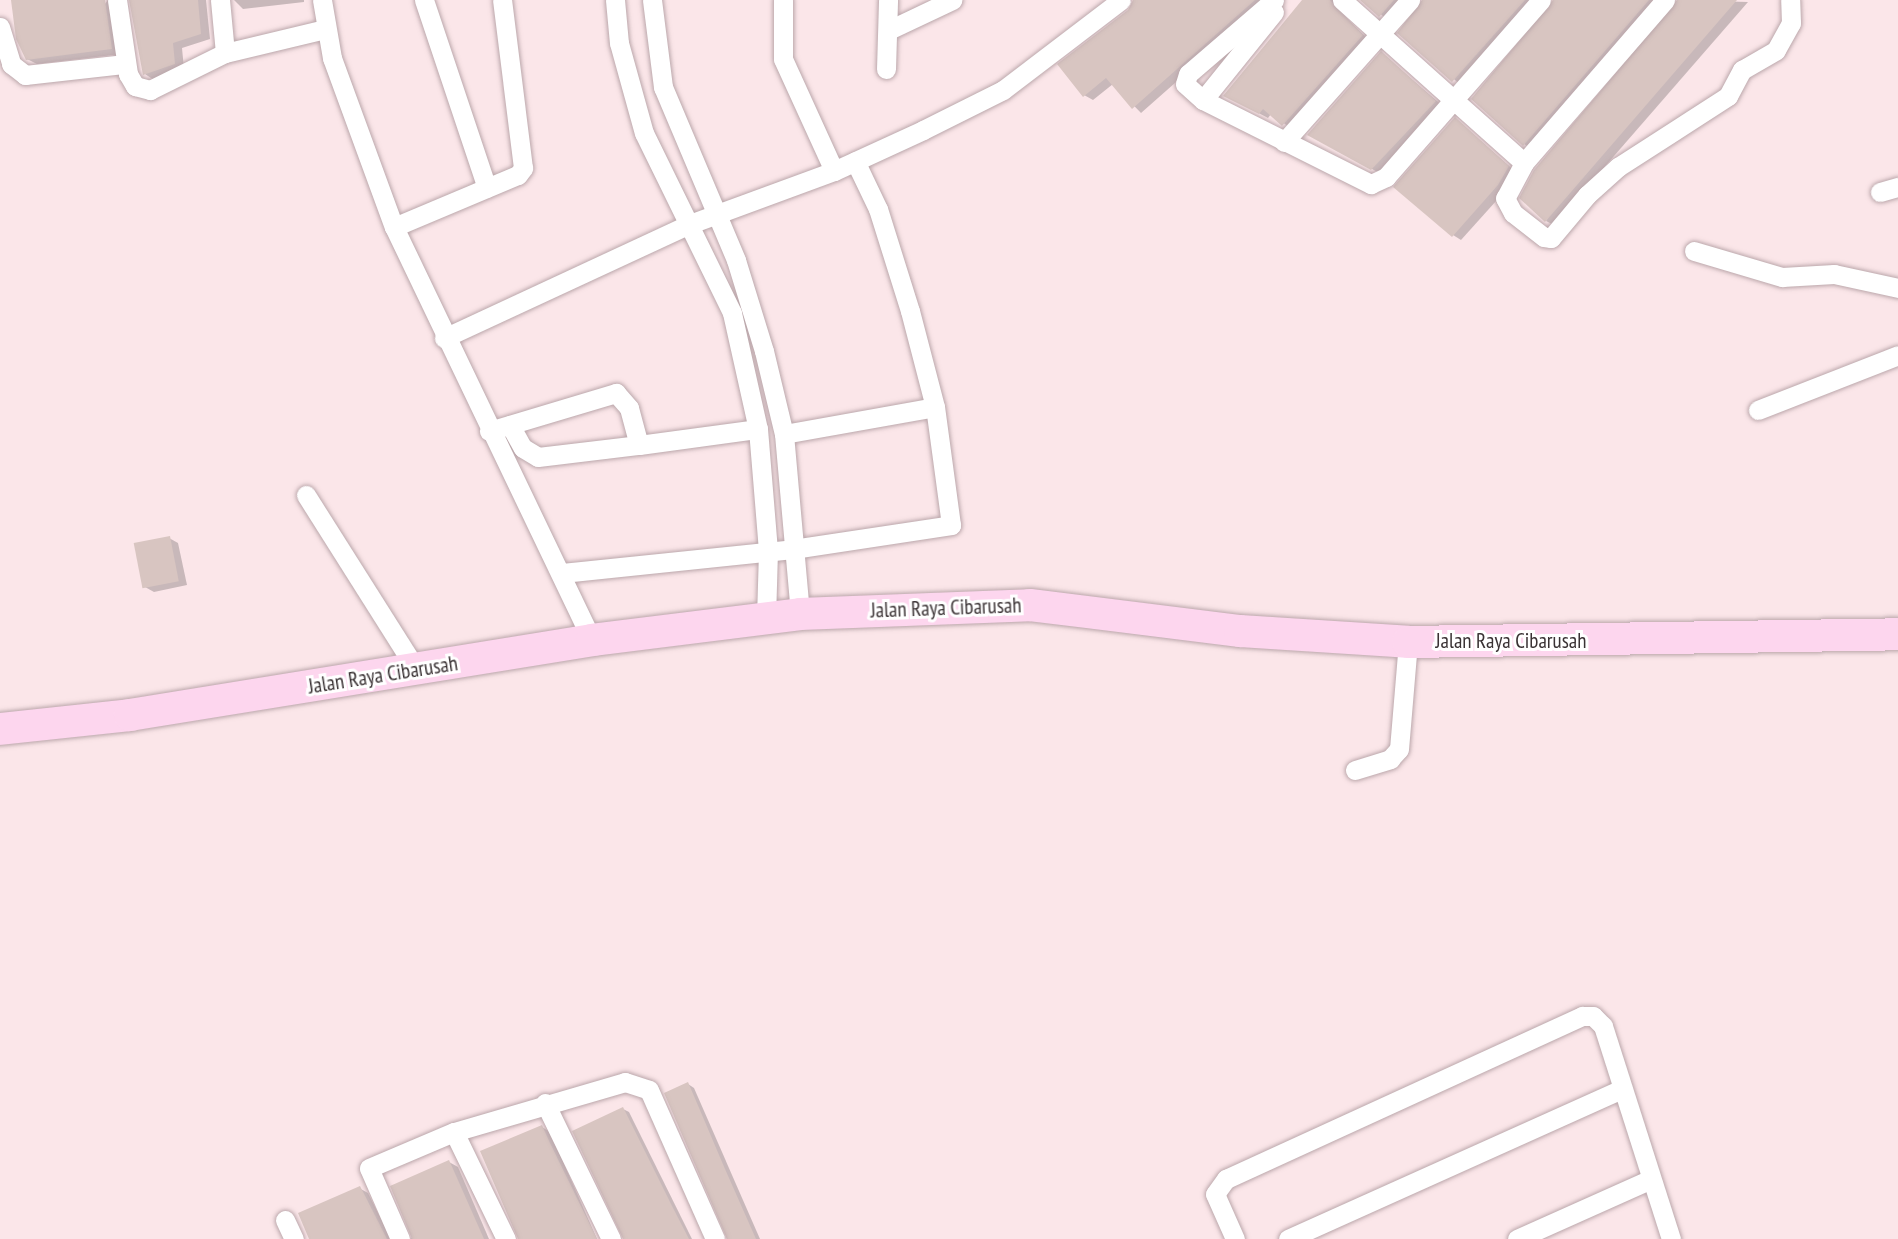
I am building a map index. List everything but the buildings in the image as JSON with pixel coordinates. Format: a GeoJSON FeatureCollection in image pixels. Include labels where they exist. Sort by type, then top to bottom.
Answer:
{"type":"FeatureCollection","features":[{"type":"Feature","properties":{"kind":"main road","name":"Jalan Raya Cibarusah"},"geometry":{"type":"LineString","coordinates":[[0,729],[130,715],[592,640],[800,614],[1030,605],[1240,631],[1408,642],[1898,634]]}},
{"type":"Feature","properties":{"kind":"street"},"geometry":{"type":"LineString","coordinates":[[117,0],[125,64],[135,86],[149,90],[225,53],[326,29]]}},
{"type":"Feature","properties":{"kind":"street"},"geometry":{"type":"LineString","coordinates":[[220,0],[225,53]]}},
{"type":"Feature","properties":{"kind":"street"},"geometry":{"type":"LineString","coordinates":[[322,0],[326,29],[394,227],[444,338],[562,573],[592,640]]}},
{"type":"Feature","properties":{"kind":"street"},"geometry":{"type":"LineString","coordinates":[[424,0],[487,188]]}},
{"type":"Feature","properties":{"kind":"street"},"geometry":{"type":"LineString","coordinates":[[394,227],[518,175],[523,168],[502,0]]}},
{"type":"Feature","properties":{"kind":"street"},"geometry":{"type":"LineString","coordinates":[[615,0],[619,43],[644,133],[732,313],[758,429],[768,551],[766,618]]}},
{"type":"Feature","properties":{"kind":"street"},"geometry":{"type":"LineString","coordinates":[[652,0],[663,87],[750,303],[784,434],[800,614]]}},
{"type":"Feature","properties":{"kind":"street"},"geometry":{"type":"LineString","coordinates":[[783,0],[783,59],[834,171]]}},
{"type":"Feature","properties":{"kind":"street"},"geometry":{"type":"LineString","coordinates":[[886,69],[891,29],[888,0]]}},
{"type":"Feature","properties":{"kind":"street"},"geometry":{"type":"LineString","coordinates":[[891,29],[952,0]]}},
{"type":"Feature","properties":{"kind":"street"},"geometry":{"type":"LineString","coordinates":[[444,338],[690,224],[834,171],[1003,90],[1121,0]]}},
{"type":"Feature","properties":{"kind":"street"},"geometry":{"type":"LineString","coordinates":[[1274,0],[1188,74],[1189,90],[1360,183],[1378,183],[1541,0]]}},
{"type":"Feature","properties":{"kind":"street"},"geometry":{"type":"LineString","coordinates":[[1203,100],[1284,0]]}},
{"type":"Feature","properties":{"kind":"street"},"geometry":{"type":"LineString","coordinates":[[1342,0],[1524,163]]}},
{"type":"Feature","properties":{"kind":"street"},"geometry":{"type":"LineString","coordinates":[[1284,142],[1410,0]]}},
{"type":"Feature","properties":{"kind":"street"},"geometry":{"type":"LineString","coordinates":[[1665,0],[1524,163],[1505,198],[1507,206],[1551,238],[1618,167],[1728,96],[1742,70],[1776,50],[1791,23],[1790,0]]}},
{"type":"Feature","properties":{"kind":"street"},"geometry":{"type":"LineString","coordinates":[[0,27],[10,64],[25,75],[125,64]]}},
{"type":"Feature","properties":{"kind":"street"},"geometry":{"type":"LineString","coordinates":[[562,573],[793,549],[951,525],[935,407],[878,209],[855,161]]}},
{"type":"Feature","properties":{"kind":"street"},"geometry":{"type":"LineString","coordinates":[[1694,251],[1782,276],[1834,274],[1898,288]]}},
{"type":"Feature","properties":{"kind":"street"},"geometry":{"type":"LineString","coordinates":[[1758,410],[1898,355]]}},
{"type":"Feature","properties":{"kind":"street"},"geometry":{"type":"LineString","coordinates":[[489,431],[616,393],[629,408],[639,445]]}},
{"type":"Feature","properties":{"kind":"street"},"geometry":{"type":"LineString","coordinates":[[784,434],[935,407]]}},
{"type":"Feature","properties":{"kind":"street"},"geometry":{"type":"LineString","coordinates":[[510,425],[523,448],[538,457],[758,429]]}},
{"type":"Feature","properties":{"kind":"street"},"geometry":{"type":"LineString","coordinates":[[306,495],[416,669]]}},
{"type":"Feature","properties":{"kind":"street"},"geometry":{"type":"LineString","coordinates":[[1355,770],[1390,759],[1399,749],[1408,642]]}},
{"type":"Feature","properties":{"kind":"street"},"geometry":{"type":"LineString","coordinates":[[1235,1239],[1215,1194],[1226,1179],[1572,1019],[1593,1016],[1603,1026],[1671,1239]]}},
{"type":"Feature","properties":{"kind":"street"},"geometry":{"type":"LineString","coordinates":[[400,1239],[369,1168],[454,1132],[545,1103],[625,1082],[649,1090],[715,1239]]}},
{"type":"Feature","properties":{"kind":"street"},"geometry":{"type":"LineString","coordinates":[[1288,1239],[1621,1089]]}},
{"type":"Feature","properties":{"kind":"street"},"geometry":{"type":"LineString","coordinates":[[545,1103],[611,1239]]}},
{"type":"Feature","properties":{"kind":"street"},"geometry":{"type":"LineString","coordinates":[[454,1132],[506,1239]]}},
{"type":"Feature","properties":{"kind":"street"},"geometry":{"type":"LineString","coordinates":[[1517,1239],[1651,1180]]}},
{"type":"Feature","properties":{"kind":"street"},"geometry":{"type":"LineString","coordinates":[[285,1220],[294,1239]]}}]}
